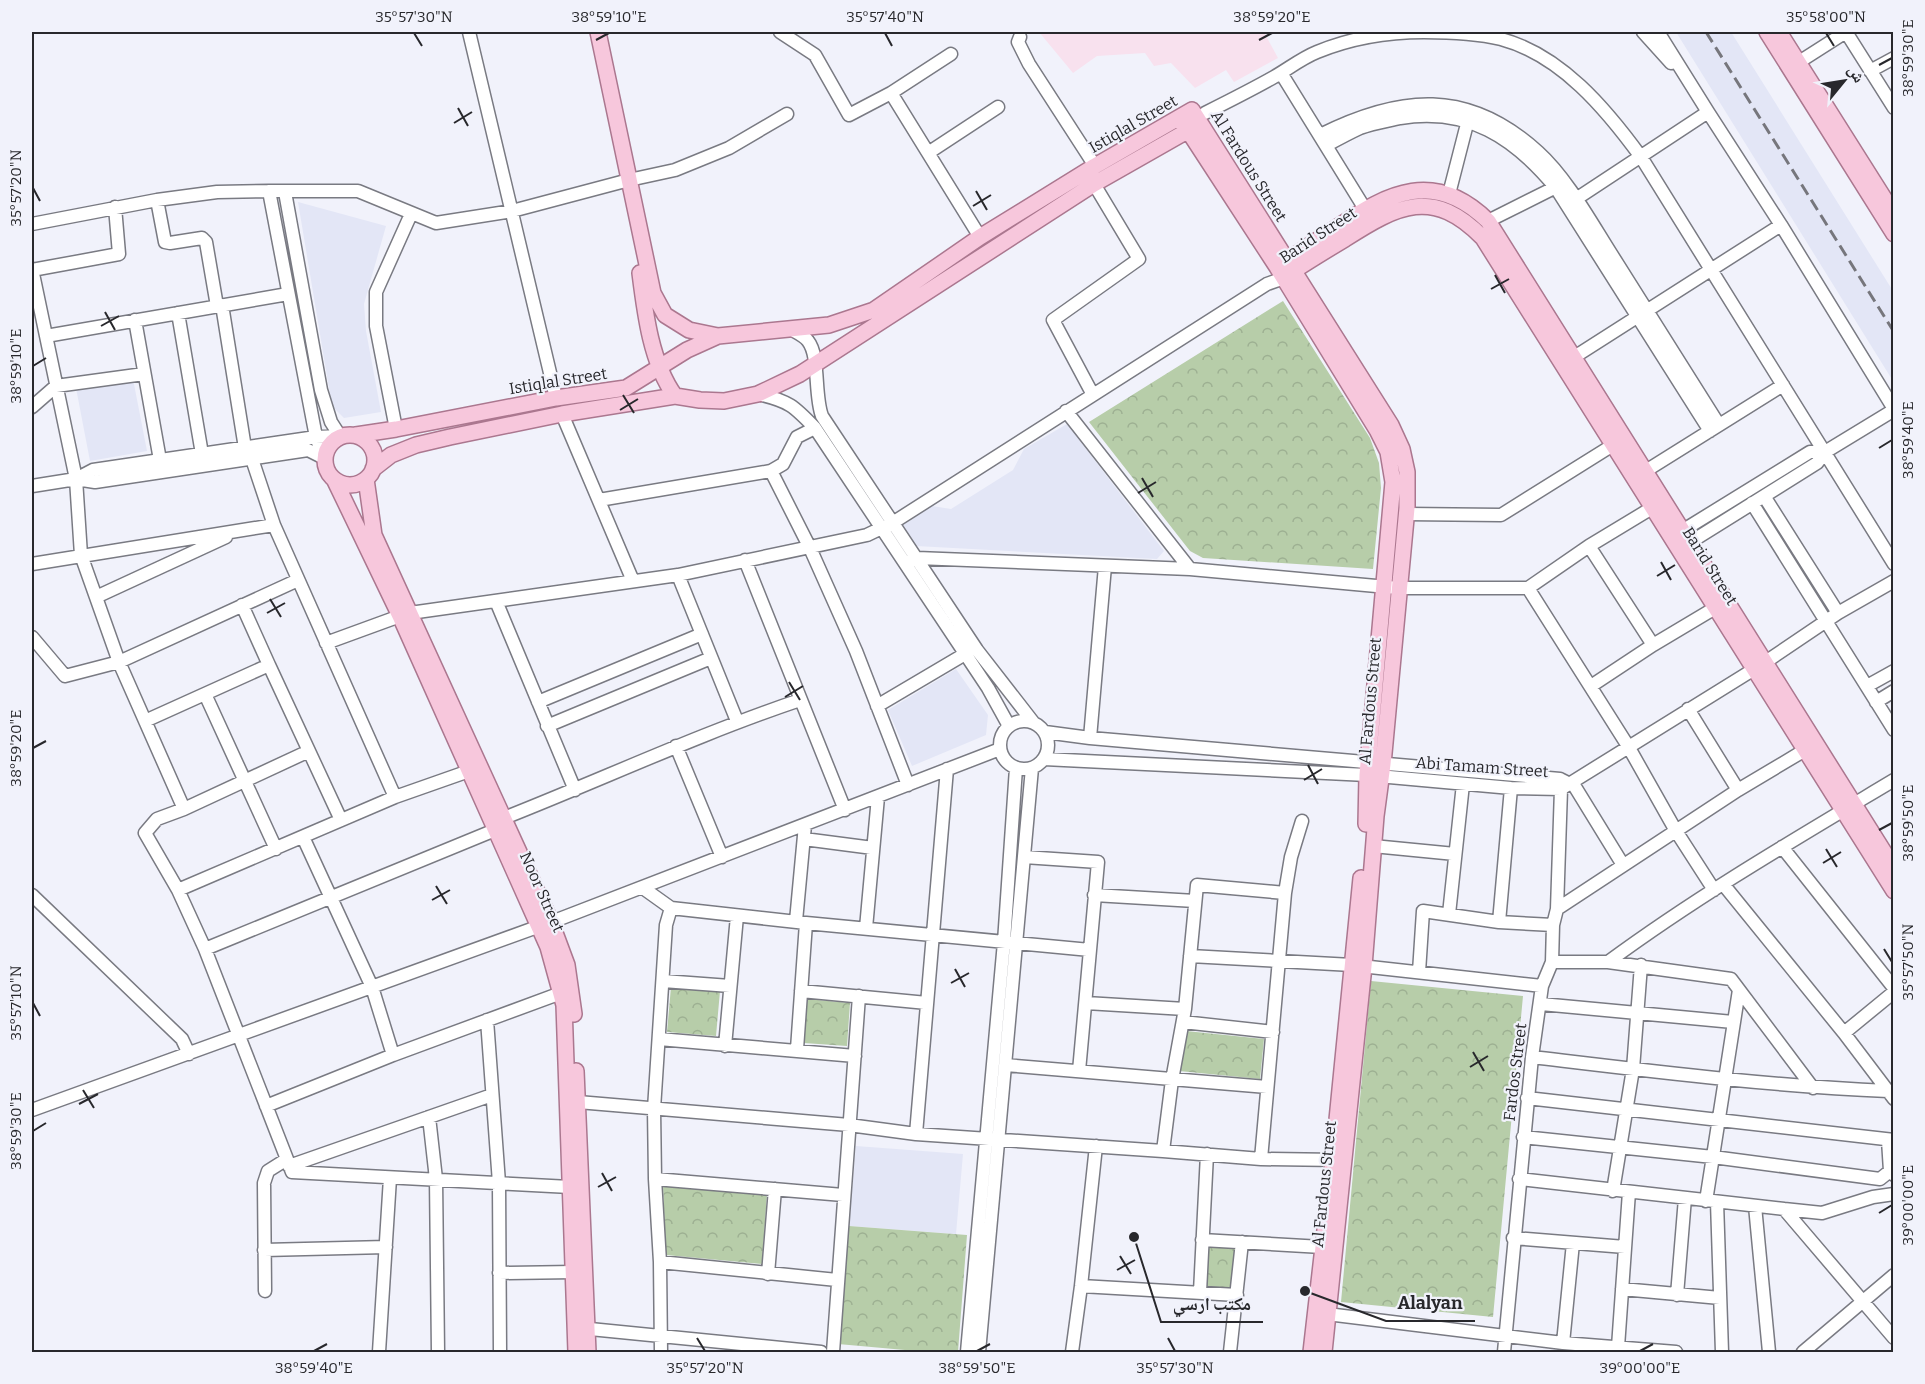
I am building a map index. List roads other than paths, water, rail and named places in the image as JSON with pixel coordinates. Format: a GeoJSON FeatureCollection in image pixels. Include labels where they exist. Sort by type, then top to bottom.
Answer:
{"type":"FeatureCollection","features":[{"type":"Feature","properties":{"kind":"main road"},"geometry":{"type":"LineString","coordinates":[[598,32],[653,293],[665,315],[689,330],[718,336]]}},
{"type":"Feature","properties":{"kind":"main road"},"geometry":{"type":"LineString","coordinates":[[1767,32],[1893,234]]}},
{"type":"Feature","properties":{"kind":"main road"},"geometry":{"type":"LineString","coordinates":[[1779,32],[1893,214]]}},
{"type":"Feature","properties":{"kind":"main road","name":"Istiqlal Street"},"geometry":{"type":"LineString","coordinates":[[348,435],[396,429],[556,398],[626,388],[687,350],[718,336],[829,325],[874,310],[980,237],[1095,166],[1193,119]]}},
{"type":"Feature","properties":{"kind":"main road","name":"Istiqlal Street"},"geometry":{"type":"LineString","coordinates":[[370,474],[391,455],[416,445],[562,414],[675,396],[724,401],[758,394],[800,375],[1193,119]]}},
{"type":"Feature","properties":{"kind":"main road","name":"Al Fardous Street"},"geometry":{"type":"LineString","coordinates":[[1193,119],[1286,269],[1391,425],[1402,449],[1407,472],[1406,514],[1391,587]]}},
{"type":"Feature","properties":{"kind":"main road","name":"Barid Street"},"geometry":{"type":"LineString","coordinates":[[1286,269],[1365,209],[1402,193],[1428,191],[1449,194],[1476,210],[1567,361],[1613,446],[1685,537],[1804,750],[1893,868]]}},
{"type":"Feature","properties":{"kind":"main road","name":"Barid Street"},"geometry":{"type":"LineString","coordinates":[[1286,269],[1390,212],[1412,206],[1427,206],[1456,214],[1468,223],[1488,230]]}},
{"type":"Feature","properties":{"kind":"main road"},"geometry":{"type":"LineString","coordinates":[[637,216],[645,320],[666,383],[675,396]]}},
{"type":"Feature","properties":{"kind":"main road","name":"Al Fardous Street"},"geometry":{"type":"LineString","coordinates":[[1286,269],[1377,430],[1388,452],[1394,482],[1391,587],[1375,770],[1373,846],[1358,965],[1322,1313],[1311,1353]]}},
{"type":"Feature","properties":{"kind":"main road","name":"Barid Street"},"geometry":{"type":"LineString","coordinates":[[1567,361],[1644,472],[1658,505],[1715,608],[1759,666],[1848,807],[1893,891]]}},
{"type":"Feature","properties":{"kind":"main road"},"geometry":{"type":"LineString","coordinates":[[348,435],[364,438],[374,452],[370,474],[351,485],[335,481],[326,471],[324,458],[329,444],[348,435]]}},
{"type":"Feature","properties":{"kind":"main road","name":"Noor Street"},"geometry":{"type":"LineString","coordinates":[[370,474],[374,536],[469,771],[499,824]]}},
{"type":"Feature","properties":{"kind":"main road","name":"Noor Street"},"geometry":{"type":"LineString","coordinates":[[335,481],[405,615],[544,924],[567,965],[573,1002],[578,1102],[582,1328],[576,1353]]}},
{"type":"Feature","properties":{"kind":"main road","name":"Al Fardous Street"},"geometry":{"type":"LineString","coordinates":[[1358,965],[1366,822],[1375,770]]}},
{"type":"Feature","properties":{"kind":"main road","name":"Noor Street"},"geometry":{"type":"LineString","coordinates":[[544,924],[564,1005],[574,1272],[588,1353]]}},
{"type":"Feature","properties":{"kind":"main road","name":"Al Fardous Street"},"geometry":{"type":"LineString","coordinates":[[1324,1353],[1322,1247],[1339,1160]]}},
{"type":"Feature","properties":{"kind":"street"},"geometry":{"type":"LineString","coordinates":[[469,32],[556,398]]}},
{"type":"Feature","properties":{"kind":"street"},"geometry":{"type":"LineString","coordinates":[[780,32],[815,55],[849,115],[891,93],[951,54]]}},
{"type":"Feature","properties":{"kind":"street"},"geometry":{"type":"LineString","coordinates":[[1193,119],[1316,53],[1374,36],[1405,32],[1502,35],[1556,66],[1605,111],[1641,157],[1893,564]]}},
{"type":"Feature","properties":{"kind":"street"},"geometry":{"type":"LineString","coordinates":[[1642,32],[1692,86]]}},
{"type":"Feature","properties":{"kind":"street"},"geometry":{"type":"LineString","coordinates":[[1658,32],[1781,225],[1893,410],[1825,452],[1817,463],[1764,496],[1685,537]]}},
{"type":"Feature","properties":{"kind":"street"},"geometry":{"type":"LineString","coordinates":[[1798,62],[1846,32],[1893,108]]}},
{"type":"Feature","properties":{"kind":"street"},"geometry":{"type":"LineString","coordinates":[[1020,37],[1018,42],[1029,64],[1095,166]]}},
{"type":"Feature","properties":{"kind":"street"},"geometry":{"type":"LineString","coordinates":[[1870,70],[1893,58]]}},
{"type":"Feature","properties":{"kind":"street"},"geometry":{"type":"LineString","coordinates":[[1281,73],[1365,209]]}},
{"type":"Feature","properties":{"kind":"street"},"geometry":{"type":"LineString","coordinates":[[891,93],[980,237]]}},
{"type":"Feature","properties":{"kind":"street"},"geometry":{"type":"LineString","coordinates":[[1324,140],[1371,113],[1417,105],[1449,104],[1480,112],[1512,132],[1539,153],[1714,428]]}},
{"type":"Feature","properties":{"kind":"street"},"geometry":{"type":"LineString","coordinates":[[928,153],[998,107]]}},
{"type":"Feature","properties":{"kind":"street"},"geometry":{"type":"LineString","coordinates":[[1576,199],[1708,112]]}},
{"type":"Feature","properties":{"kind":"street"},"geometry":{"type":"LineString","coordinates":[[32,224],[157,200],[217,192],[269,191],[358,191],[436,223],[512,211],[675,170],[718,152],[787,114]]}},
{"type":"Feature","properties":{"kind":"street"},"geometry":{"type":"LineString","coordinates":[[1324,140],[1390,120],[1436,115],[1467,120],[1500,136],[1526,155],[1576,199],[1643,314]]}},
{"type":"Feature","properties":{"kind":"street"},"geometry":{"type":"LineString","coordinates":[[1449,194],[1467,120]]}},
{"type":"Feature","properties":{"kind":"street"},"geometry":{"type":"LineString","coordinates":[[1093,395],[1053,320],[1139,259],[1094,184]]}},
{"type":"Feature","properties":{"kind":"street"},"geometry":{"type":"LineString","coordinates":[[1488,230],[1560,185]]}},
{"type":"Feature","properties":{"kind":"street"},"geometry":{"type":"LineString","coordinates":[[269,191],[316,437],[324,458]]}},
{"type":"Feature","properties":{"kind":"street"},"geometry":{"type":"LineString","coordinates":[[285,192],[321,390],[331,422],[348,435]]}},
{"type":"Feature","properties":{"kind":"street"},"geometry":{"type":"LineString","coordinates":[[157,200],[165,242],[202,238],[206,242],[249,453],[274,525],[395,797]]}},
{"type":"Feature","properties":{"kind":"street"},"geometry":{"type":"LineString","coordinates":[[115,207],[119,254],[32,269],[76,479],[81,555],[118,662],[184,809]]}},
{"type":"Feature","properties":{"kind":"street"},"geometry":{"type":"LineString","coordinates":[[396,429],[376,326],[376,292],[411,214]]}},
{"type":"Feature","properties":{"kind":"street"},"geometry":{"type":"LineString","coordinates":[[1567,361],[1781,225]]}},
{"type":"Feature","properties":{"kind":"street","name":"Barid Street"},"geometry":{"type":"LineString","coordinates":[[326,643],[405,615],[678,575],[867,535],[888,525],[1093,395],[1267,284],[1286,269]]}},
{"type":"Feature","properties":{"kind":"street"},"geometry":{"type":"LineString","coordinates":[[46,336],[288,294]]}},
{"type":"Feature","properties":{"kind":"street"},"geometry":{"type":"LineString","coordinates":[[178,313],[202,454]]}},
{"type":"Feature","properties":{"kind":"street"},"geometry":{"type":"LineString","coordinates":[[135,321],[160,460]]}},
{"type":"Feature","properties":{"kind":"street"},"geometry":{"type":"LineString","coordinates":[[789,328],[807,340],[814,350],[818,405],[822,416],[1009,726]]}},
{"type":"Feature","properties":{"kind":"street"},"geometry":{"type":"LineString","coordinates":[[32,407],[56,386],[144,374]]}},
{"type":"Feature","properties":{"kind":"street"},"geometry":{"type":"LineString","coordinates":[[1644,472],[1783,385]]}},
{"type":"Feature","properties":{"kind":"street"},"geometry":{"type":"LineString","coordinates":[[758,394],[795,406],[815,428],[888,525]]}},
{"type":"Feature","properties":{"kind":"street"},"geometry":{"type":"LineString","coordinates":[[1066,411],[1191,569]]}},
{"type":"Feature","properties":{"kind":"street"},"geometry":{"type":"LineString","coordinates":[[562,414],[633,581]]}},
{"type":"Feature","properties":{"kind":"street"},"geometry":{"type":"LineString","coordinates":[[599,500],[771,471],[783,464],[796,437],[815,428]]}},
{"type":"Feature","properties":{"kind":"street"},"geometry":{"type":"LineString","coordinates":[[32,486],[76,479],[95,482],[249,453],[316,437],[348,435]]}},
{"type":"Feature","properties":{"kind":"street"},"geometry":{"type":"LineString","coordinates":[[1406,514],[1501,515],[1613,446]]}},
{"type":"Feature","properties":{"kind":"street"},"geometry":{"type":"LineString","coordinates":[[76,479],[93,470],[202,454],[308,450],[324,458]]}},
{"type":"Feature","properties":{"kind":"street"},"geometry":{"type":"LineString","coordinates":[[1685,537],[1810,452],[1825,452]]}},
{"type":"Feature","properties":{"kind":"street"},"geometry":{"type":"LineString","coordinates":[[771,471],[810,548],[856,651],[908,785]]}},
{"type":"Feature","properties":{"kind":"street"},"geometry":{"type":"LineString","coordinates":[[1764,496],[1838,613]]}},
{"type":"Feature","properties":{"kind":"street"},"geometry":{"type":"LineString","coordinates":[[1752,503],[1893,730]]}},
{"type":"Feature","properties":{"kind":"street"},"geometry":{"type":"LineString","coordinates":[[911,561],[1191,569],[1391,587],[1528,588],[1589,546],[1658,505]]}},
{"type":"Feature","properties":{"kind":"street"},"geometry":{"type":"LineString","coordinates":[[32,564],[274,525]]}},
{"type":"Feature","properties":{"kind":"street"},"geometry":{"type":"LineString","coordinates":[[96,597],[241,530]]}},
{"type":"Feature","properties":{"kind":"street"},"geometry":{"type":"LineString","coordinates":[[1589,546],[1653,645]]}},
{"type":"Feature","properties":{"kind":"street"},"geometry":{"type":"LineString","coordinates":[[745,560],[845,810]]}},
{"type":"Feature","properties":{"kind":"street"},"geometry":{"type":"LineString","coordinates":[[911,561],[1033,722],[1045,732],[1048,750],[1044,759],[1032,768],[1016,768],[1009,764],[1000,749],[1000,741],[1009,726],[1017,722],[1033,722]]}},
{"type":"Feature","properties":{"kind":"street"},"geometry":{"type":"LineString","coordinates":[[1090,738],[1105,566]]}},
{"type":"Feature","properties":{"kind":"street"},"geometry":{"type":"LineString","coordinates":[[678,575],[737,721]]}},
{"type":"Feature","properties":{"kind":"street"},"geometry":{"type":"LineString","coordinates":[[32,637],[65,676],[118,662],[298,580]]}},
{"type":"Feature","properties":{"kind":"street"},"geometry":{"type":"LineString","coordinates":[[1565,783],[1759,666],[1838,613],[1893,581]]}},
{"type":"Feature","properties":{"kind":"street"},"geometry":{"type":"LineString","coordinates":[[1528,588],[1628,746],[1676,831],[1718,887],[1844,1033],[1890,1095]]}},
{"type":"Feature","properties":{"kind":"street"},"geometry":{"type":"LineString","coordinates":[[495,601],[575,790]]}},
{"type":"Feature","properties":{"kind":"street"},"geometry":{"type":"LineString","coordinates":[[242,605],[341,820]]}},
{"type":"Feature","properties":{"kind":"street"},"geometry":{"type":"LineString","coordinates":[[1591,686],[1715,608]]}},
{"type":"Feature","properties":{"kind":"street"},"geometry":{"type":"LineString","coordinates":[[538,702],[702,634]]}},
{"type":"Feature","properties":{"kind":"street"},"geometry":{"type":"LineString","coordinates":[[877,706],[965,654]]}},
{"type":"Feature","properties":{"kind":"street"},"geometry":{"type":"LineString","coordinates":[[548,726],[711,658]]}},
{"type":"Feature","properties":{"kind":"street"},"geometry":{"type":"LineString","coordinates":[[145,721],[269,665]]}},
{"type":"Feature","properties":{"kind":"street"},"geometry":{"type":"LineString","coordinates":[[1867,686],[1893,670]]}},
{"type":"Feature","properties":{"kind":"street"},"geometry":{"type":"LineString","coordinates":[[1876,702],[1893,691]]}},
{"type":"Feature","properties":{"kind":"street"},"geometry":{"type":"LineString","coordinates":[[205,694],[276,849]]}},
{"type":"Feature","properties":{"kind":"street"},"geometry":{"type":"LineString","coordinates":[[205,949],[331,897],[676,746],[737,721],[800,700]]}},
{"type":"Feature","properties":{"kind":"street"},"geometry":{"type":"LineString","coordinates":[[1688,709],[1738,790]]}},
{"type":"Feature","properties":{"kind":"street","name":"Abi Tamam Street"},"geometry":{"type":"LineString","coordinates":[[1045,732],[1511,788],[1565,783]]}},
{"type":"Feature","properties":{"kind":"street"},"geometry":{"type":"LineString","coordinates":[[676,746],[722,857]]}},
{"type":"Feature","properties":{"kind":"street"},"geometry":{"type":"LineString","coordinates":[[32,1110],[643,888],[1000,749]]}},
{"type":"Feature","properties":{"kind":"street"},"geometry":{"type":"LineString","coordinates":[[1557,909],[1738,790],[1804,750]]}},
{"type":"Feature","properties":{"kind":"street"},"geometry":{"type":"LineString","coordinates":[[309,751],[184,809],[157,819],[145,833],[178,890],[205,949],[292,1172],[570,1187]]}},
{"type":"Feature","properties":{"kind":"street","name":"Abi Tamam Street"},"geometry":{"type":"LineString","coordinates":[[1044,759],[1375,770],[1565,783]]}},
{"type":"Feature","properties":{"kind":"street"},"geometry":{"type":"LineString","coordinates":[[979,1353],[992,1139],[1005,1065],[1016,768]]}},
{"type":"Feature","properties":{"kind":"street"},"geometry":{"type":"LineString","coordinates":[[967,1353],[992,1139],[1010,943],[1024,858],[1032,768]]}},
{"type":"Feature","properties":{"kind":"street"},"geometry":{"type":"LineString","coordinates":[[916,1134],[947,769]]}},
{"type":"Feature","properties":{"kind":"street"},"geometry":{"type":"LineString","coordinates":[[178,890],[395,797],[469,771]]}},
{"type":"Feature","properties":{"kind":"street"},"geometry":{"type":"LineString","coordinates":[[1608,962],[1647,933],[1718,887],[1893,780]]}},
{"type":"Feature","properties":{"kind":"street"},"geometry":{"type":"LineString","coordinates":[[1449,914],[1463,783]]}},
{"type":"Feature","properties":{"kind":"street"},"geometry":{"type":"LineString","coordinates":[[1565,783],[1623,865]]}},
{"type":"Feature","properties":{"kind":"street"},"geometry":{"type":"LineString","coordinates":[[1565,783],[1552,962],[1608,962],[1641,965],[1731,979],[1813,1088]]}},
{"type":"Feature","properties":{"kind":"street"},"geometry":{"type":"LineString","coordinates":[[1499,922],[1511,788]]}},
{"type":"Feature","properties":{"kind":"street"},"geometry":{"type":"LineString","coordinates":[[866,928],[878,797]]}},
{"type":"Feature","properties":{"kind":"street"},"geometry":{"type":"LineString","coordinates":[[1261,1159],[1285,893],[1290,856],[1302,821]]}},
{"type":"Feature","properties":{"kind":"street"},"geometry":{"type":"LineString","coordinates":[[797,1049],[801,991],[805,825]]}},
{"type":"Feature","properties":{"kind":"street"},"geometry":{"type":"LineString","coordinates":[[303,837],[372,987],[393,1055]]}},
{"type":"Feature","properties":{"kind":"street"},"geometry":{"type":"LineString","coordinates":[[804,839],[873,848]]}},
{"type":"Feature","properties":{"kind":"street"},"geometry":{"type":"LineString","coordinates":[[1373,846],[1455,854]]}},
{"type":"Feature","properties":{"kind":"street"},"geometry":{"type":"LineString","coordinates":[[1782,848],[1893,990],[1844,1033]]}},
{"type":"Feature","properties":{"kind":"street"},"geometry":{"type":"LineString","coordinates":[[1024,858],[1098,862],[1079,1071]]}},
{"type":"Feature","properties":{"kind":"street"},"geometry":{"type":"LineString","coordinates":[[1163,1150],[1172,1080],[1184,1015],[1197,885],[1285,893]]}},
{"type":"Feature","properties":{"kind":"street"},"geometry":{"type":"LineString","coordinates":[[643,888],[671,908],[1090,950]]}},
{"type":"Feature","properties":{"kind":"street"},"geometry":{"type":"LineString","coordinates":[[32,895],[182,1039],[189,1054]]}},
{"type":"Feature","properties":{"kind":"street"},"geometry":{"type":"LineString","coordinates":[[1095,895],[1195,901]]}},
{"type":"Feature","properties":{"kind":"street"},"geometry":{"type":"LineString","coordinates":[[661,1353],[654,1109],[666,925],[671,908]]}},
{"type":"Feature","properties":{"kind":"street"},"geometry":{"type":"LineString","coordinates":[[1419,972],[1423,911],[1499,922],[1553,925]]}},
{"type":"Feature","properties":{"kind":"street"},"geometry":{"type":"LineString","coordinates":[[725,1046],[736,916]]}},
{"type":"Feature","properties":{"kind":"street"},"geometry":{"type":"LineString","coordinates":[[1190,956],[1358,965],[1542,986]]}},
{"type":"Feature","properties":{"kind":"street","name":"Fardos Street"},"geometry":{"type":"LineString","coordinates":[[1504,1353],[1527,1098],[1542,986],[1552,962]]}},
{"type":"Feature","properties":{"kind":"street"},"geometry":{"type":"LineString","coordinates":[[1613,1191],[1633,1069],[1641,965]]}},
{"type":"Feature","properties":{"kind":"street"},"geometry":{"type":"LineString","coordinates":[[663,981],[730,986]]}},
{"type":"Feature","properties":{"kind":"street"},"geometry":{"type":"LineString","coordinates":[[1722,1353],[1712,1201],[1713,1157],[1739,990]]}},
{"type":"Feature","properties":{"kind":"street"},"geometry":{"type":"LineString","coordinates":[[801,991],[927,1003]]}},
{"type":"Feature","properties":{"kind":"street"},"geometry":{"type":"LineString","coordinates":[[266,1106],[393,1055],[561,993]]}},
{"type":"Feature","properties":{"kind":"street"},"geometry":{"type":"LineString","coordinates":[[833,1353],[859,996]]}},
{"type":"Feature","properties":{"kind":"street"},"geometry":{"type":"LineString","coordinates":[[1086,1003],[1184,1015],[1273,1032]]}},
{"type":"Feature","properties":{"kind":"street"},"geometry":{"type":"LineString","coordinates":[[1541,1004],[1733,1022]]}},
{"type":"Feature","properties":{"kind":"street"},"geometry":{"type":"LineString","coordinates":[[487,1020],[498,1184],[500,1353]]}},
{"type":"Feature","properties":{"kind":"street"},"geometry":{"type":"LineString","coordinates":[[659,1039],[725,1046],[797,1049],[855,1056]]}},
{"type":"Feature","properties":{"kind":"street"},"geometry":{"type":"LineString","coordinates":[[1532,1058],[1724,1080],[1890,1095]]}},
{"type":"Feature","properties":{"kind":"street"},"geometry":{"type":"LineString","coordinates":[[1005,1065],[1267,1087]]}},
{"type":"Feature","properties":{"kind":"street"},"geometry":{"type":"LineString","coordinates":[[265,1291],[264,1183],[268,1171],[492,1095]]}},
{"type":"Feature","properties":{"kind":"street"},"geometry":{"type":"LineString","coordinates":[[1523,1137],[1713,1157],[1880,1179],[1892,1173],[1891,1140],[1527,1098]]}},
{"type":"Feature","properties":{"kind":"street"},"geometry":{"type":"LineString","coordinates":[[578,1102],[849,1125],[916,1134],[1163,1150],[1261,1159],[1339,1160]]}},
{"type":"Feature","properties":{"kind":"street"},"geometry":{"type":"LineString","coordinates":[[429,1117],[436,1179],[438,1353]]}},
{"type":"Feature","properties":{"kind":"street"},"geometry":{"type":"LineString","coordinates":[[1072,1353],[1096,1146]]}},
{"type":"Feature","properties":{"kind":"street"},"geometry":{"type":"LineString","coordinates":[[1200,1292],[1207,1154]]}},
{"type":"Feature","properties":{"kind":"street"},"geometry":{"type":"LineString","coordinates":[[379,1353],[390,1178]]}},
{"type":"Feature","properties":{"kind":"street"},"geometry":{"type":"LineString","coordinates":[[655,1179],[843,1195]]}},
{"type":"Feature","properties":{"kind":"street"},"geometry":{"type":"LineString","coordinates":[[1519,1179],[1822,1213],[1873,1197],[1893,1194]]}},
{"type":"Feature","properties":{"kind":"street"},"geometry":{"type":"LineString","coordinates":[[768,1274],[775,1189]]}},
{"type":"Feature","properties":{"kind":"street"},"geometry":{"type":"LineString","coordinates":[[1618,1347],[1629,1192]]}},
{"type":"Feature","properties":{"kind":"street"},"geometry":{"type":"LineString","coordinates":[[1677,1295],[1685,1198]]}},
{"type":"Feature","properties":{"kind":"street"},"geometry":{"type":"LineString","coordinates":[[1755,1206],[1768,1353]]}},
{"type":"Feature","properties":{"kind":"street"},"geometry":{"type":"LineString","coordinates":[[1784,1209],[1893,1338]]}},
{"type":"Feature","properties":{"kind":"street"},"geometry":{"type":"LineString","coordinates":[[1514,1238],[1626,1247]]}},
{"type":"Feature","properties":{"kind":"street"},"geometry":{"type":"LineString","coordinates":[[1202,1240],[1322,1247]]}},
{"type":"Feature","properties":{"kind":"street"},"geometry":{"type":"LineString","coordinates":[[1230,1353],[1242,1242]]}},
{"type":"Feature","properties":{"kind":"street"},"geometry":{"type":"LineString","coordinates":[[1563,1343],[1572,1243]]}},
{"type":"Feature","properties":{"kind":"street"},"geometry":{"type":"LineString","coordinates":[[264,1250],[386,1246]]}},
{"type":"Feature","properties":{"kind":"street"},"geometry":{"type":"LineString","coordinates":[[660,1262],[837,1280]]}},
{"type":"Feature","properties":{"kind":"street"},"geometry":{"type":"LineString","coordinates":[[499,1273],[574,1272]]}},
{"type":"Feature","properties":{"kind":"street"},"geometry":{"type":"LineString","coordinates":[[1796,1353],[1803,1352],[1893,1275]]}},
{"type":"Feature","properties":{"kind":"street"},"geometry":{"type":"LineString","coordinates":[[1081,1286],[1237,1295]]}},
{"type":"Feature","properties":{"kind":"street"},"geometry":{"type":"LineString","coordinates":[[1622,1288],[1720,1298]]}},
{"type":"Feature","properties":{"kind":"street"},"geometry":{"type":"LineString","coordinates":[[1322,1313],[1563,1343],[1676,1353]]}},
{"type":"Feature","properties":{"kind":"street"},"geometry":{"type":"LineString","coordinates":[[582,1328],[661,1335],[726,1347],[821,1353]]}},
{"type":"Feature","properties":{"kind":"railway"},"geometry":{"type":"LineString","coordinates":[[1706,32],[1894,332]]}},
{"type":"Feature","properties":{"kind":"place","name":"مكتب ارسي"},"geometry":{"type":"Point","coordinates":[1134,1237]}},
{"type":"Feature","properties":{"kind":"place","name":"Alalyan"},"geometry":{"type":"Point","coordinates":[1305,1291]}}]}
